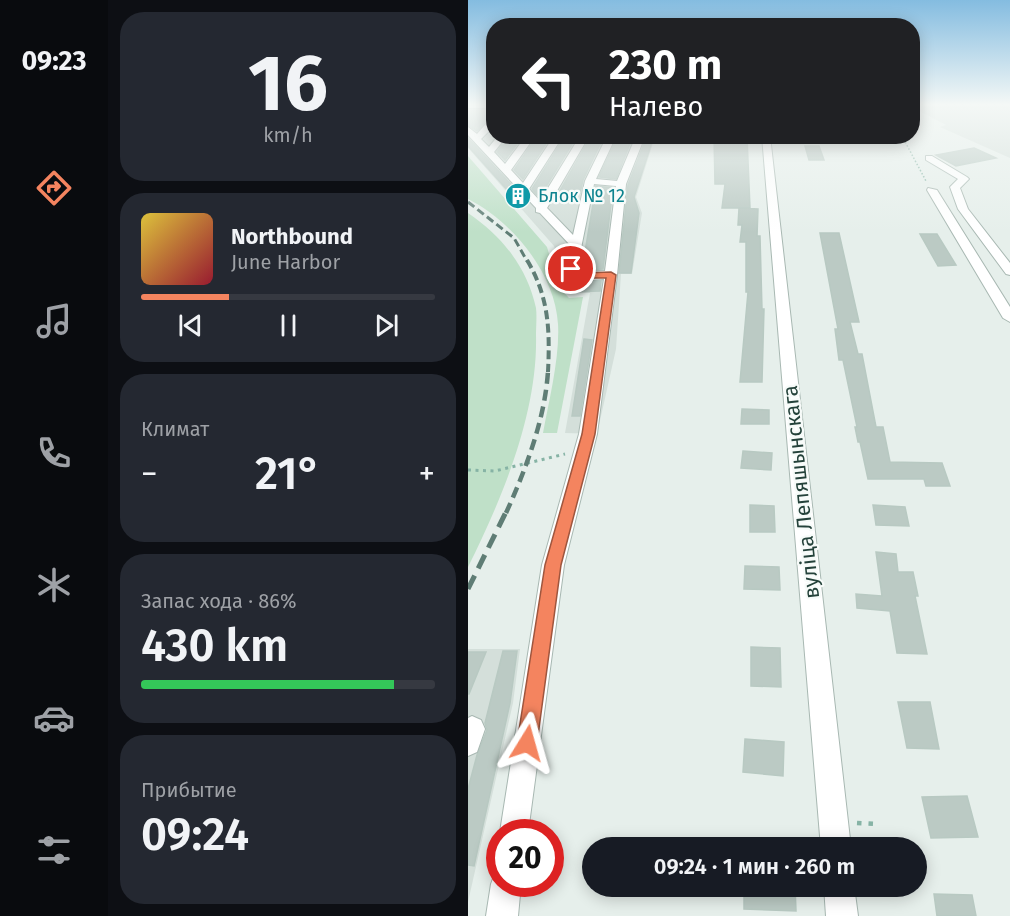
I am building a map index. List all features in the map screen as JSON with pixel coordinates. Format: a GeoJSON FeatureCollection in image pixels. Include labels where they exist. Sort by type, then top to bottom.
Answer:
{"type":"FeatureCollection","features":[{"type":"Feature","properties":{"kind":"street"},"geometry":{"type":"LineString","coordinates":[[483,147],[540,210],[577,246]]}},
{"type":"Feature","properties":{"kind":"street"},"geometry":{"type":"LineString","coordinates":[[489,153],[494,147]]}},
{"type":"Feature","properties":{"kind":"street"},"geometry":{"type":"LineString","coordinates":[[505,171],[523,147]]}},
{"type":"Feature","properties":{"kind":"street"},"geometry":{"type":"LineString","coordinates":[[523,190],[552,147]]}},
{"type":"Feature","properties":{"kind":"street"},"geometry":{"type":"LineString","coordinates":[[540,210],[578,147]]}},
{"type":"Feature","properties":{"kind":"street"},"geometry":{"type":"LineString","coordinates":[[607,147],[590,181],[571,269],[580,276],[611,275]]}},
{"type":"Feature","properties":{"kind":"street"},"geometry":{"type":"LineString","coordinates":[[516,819],[553,565],[588,434],[611,275],[621,184],[637,147]]}},
{"type":"Feature","properties":{"kind":"street","name":"вуліца Лепяшынскага"},"geometry":{"type":"LineString","coordinates":[[767,147],[835,837]]}},
{"type":"Feature","properties":{"kind":"street"},"geometry":{"type":"LineString","coordinates":[[929,158],[964,179],[955,187],[963,209],[1010,271]]}},
{"type":"Feature","properties":{"kind":"street"},"geometry":{"type":"LineString","coordinates":[[590,181],[621,184]]}},
{"type":"Feature","properties":{"kind":"street"},"geometry":{"type":"LineString","coordinates":[[932,190],[1010,318]]}},
{"type":"Feature","properties":{"kind":"street"},"geometry":{"type":"LineString","coordinates":[[943,210],[963,209]]}},
{"type":"Feature","properties":{"kind":"street"},"geometry":{"type":"LineString","coordinates":[[468,734],[472,729],[468,743]]}},
{"type":"Feature","properties":{"kind":"street"},"geometry":{"type":"LineString","coordinates":[[502,916],[504,897]]}},
{"type":"Feature","properties":{"kind":"street"},"geometry":{"type":"LineString","coordinates":[[840,897],[842,916]]}},
{"type":"Feature","properties":{"kind":"path"},"geometry":{"type":"LineString","coordinates":[[908,147],[932,190]]}},
{"type":"Feature","properties":{"kind":"path"},"geometry":{"type":"LineString","coordinates":[[468,470],[495,471],[528,463],[533,464],[584,449]]}},
{"type":"Feature","properties":{"kind":"shaded area"},"geometry":{"type":"Polygon","coordinates":[[[652,147],[636,197],[642,213],[632,274],[621,274],[616,349],[597,434],[565,433],[590,293],[571,293],[567,288],[568,281],[564,277],[562,261],[559,260],[554,246],[468,148],[652,147]]]}},
{"type":"Feature","properties":{"kind":"shaded area"},"geometry":{"type":"Polygon","coordinates":[[[985,147],[1010,147],[1010,158],[985,147]]]}},
{"type":"Feature","properties":{"kind":"shaded area"},"geometry":{"type":"Polygon","coordinates":[[[468,649],[520,649],[513,703],[468,902],[468,649]]]}},
{"type":"Feature","properties":{"kind":"green space"},"geometry":{"type":"Polygon","coordinates":[[[468,156],[547,247],[556,277],[561,283],[560,288],[569,298],[583,297],[557,433],[543,433],[554,378],[558,337],[555,305],[549,286],[540,268],[515,235],[500,221],[468,199],[468,156]]]}},
{"type":"Feature","properties":{"kind":"green space"},"geometry":{"type":"Polygon","coordinates":[[[468,213],[502,242],[519,266],[532,293],[536,318],[535,365],[531,395],[516,455],[468,567],[468,213]]]}},
{"type":"Feature","properties":{"kind":"building"},"geometry":{"type":"Polygon","coordinates":[[[469,147],[476,147],[520,194],[510,193],[469,147]]]}},
{"type":"Feature","properties":{"kind":"building"},"geometry":{"type":"Polygon","coordinates":[[[501,147],[515,147],[505,160],[497,152],[501,147]]]}},
{"type":"Feature","properties":{"kind":"building"},"geometry":{"type":"Polygon","coordinates":[[[530,147],[544,147],[523,179],[514,170],[530,147]]]}},
{"type":"Feature","properties":{"kind":"building"},"geometry":{"type":"Polygon","coordinates":[[[558,147],[570,147],[541,195],[537,195],[532,189],[558,147]]]}},
{"type":"Feature","properties":{"kind":"building"},"geometry":{"type":"Polygon","coordinates":[[[585,147],[599,147],[583,180],[580,193],[557,196],[585,147]]]}},
{"type":"Feature","properties":{"kind":"building"},"geometry":{"type":"Polygon","coordinates":[[[613,147],[629,147],[616,179],[599,177],[613,147]]]}},
{"type":"Feature","properties":{"kind":"building"},"geometry":{"type":"Polygon","coordinates":[[[643,147],[650,147],[634,197],[639,213],[631,273],[619,273],[628,185],[643,147]]]}},
{"type":"Feature","properties":{"kind":"building"},"geometry":{"type":"Polygon","coordinates":[[[714,147],[747,147],[750,208],[722,208],[725,184],[715,184],[714,147]]]}},
{"type":"Feature","properties":{"kind":"building"},"geometry":{"type":"Polygon","coordinates":[[[805,147],[819,147],[824,160],[809,160],[805,147]]]}},
{"type":"Feature","properties":{"kind":"building"},"geometry":{"type":"Polygon","coordinates":[[[974,148],[996,158],[956,166],[936,155],[974,148]]]}},
{"type":"Feature","properties":{"kind":"building"},"geometry":{"type":"Polygon","coordinates":[[[596,186],[613,188],[603,269],[584,270],[580,267],[581,261],[583,264],[596,186]]]}},
{"type":"Feature","properties":{"kind":"building"},"geometry":{"type":"Polygon","coordinates":[[[739,208],[758,209],[757,236],[760,236],[762,309],[764,309],[762,382],[740,382],[748,292],[746,292],[746,242],[740,242],[742,225],[738,225],[739,208]]]}},
{"type":"Feature","properties":{"kind":"building"},"geometry":{"type":"Polygon","coordinates":[[[820,233],[839,233],[859,322],[850,322],[858,354],[862,354],[876,427],[883,427],[890,462],[942,463],[950,486],[926,486],[924,479],[868,479],[860,442],[858,442],[843,360],[839,360],[835,329],[838,329],[820,233]]]}},
{"type":"Feature","properties":{"kind":"building"},"geometry":{"type":"Polygon","coordinates":[[[920,234],[937,234],[956,265],[938,266],[920,234]]]}},
{"type":"Feature","properties":{"kind":"building"},"geometry":{"type":"Polygon","coordinates":[[[570,277],[582,281],[601,281],[600,291],[568,292],[570,277]]]}},
{"type":"Feature","properties":{"kind":"building"},"geometry":{"type":"Polygon","coordinates":[[[584,339],[592,340],[580,416],[572,416],[584,339]]]}},
{"type":"Feature","properties":{"kind":"building"},"geometry":{"type":"Polygon","coordinates":[[[742,409],[769,410],[769,424],[741,424],[742,409]]]}},
{"type":"Feature","properties":{"kind":"building"},"geometry":{"type":"Polygon","coordinates":[[[743,451],[772,453],[771,470],[741,468],[743,451]]]}},
{"type":"Feature","properties":{"kind":"building"},"geometry":{"type":"Polygon","coordinates":[[[750,505],[774,506],[775,532],[750,532],[750,505]]]}},
{"type":"Feature","properties":{"kind":"building"},"geometry":{"type":"Polygon","coordinates":[[[873,505],[905,507],[909,526],[876,525],[873,505]]]}},
{"type":"Feature","properties":{"kind":"building"},"geometry":{"type":"Polygon","coordinates":[[[876,552],[896,554],[898,572],[913,572],[918,596],[915,596],[927,654],[897,653],[890,611],[857,608],[856,594],[882,596],[876,552]]]}},
{"type":"Feature","properties":{"kind":"building"},"geometry":{"type":"Polygon","coordinates":[[[745,566],[779,567],[780,590],[744,589],[745,566]]]}},
{"type":"Feature","properties":{"kind":"building"},"geometry":{"type":"Polygon","coordinates":[[[751,647],[780,648],[781,687],[751,686],[751,647]]]}},
{"type":"Feature","properties":{"kind":"building"},"geometry":{"type":"Polygon","coordinates":[[[503,651],[517,651],[510,703],[474,866],[468,865],[468,789],[477,755],[487,730],[485,723],[503,651]]]}},
{"type":"Feature","properties":{"kind":"building"},"geometry":{"type":"Polygon","coordinates":[[[468,652],[486,652],[469,694],[468,694],[468,652]]]}},
{"type":"Feature","properties":{"kind":"building"},"geometry":{"type":"Polygon","coordinates":[[[898,702],[930,702],[939,749],[907,748],[898,702]]]}},
{"type":"Feature","properties":{"kind":"building"},"geometry":{"type":"Polygon","coordinates":[[[745,739],[784,742],[783,776],[743,772],[745,739]]]}},
{"type":"Feature","properties":{"kind":"building"},"geometry":{"type":"Polygon","coordinates":[[[967,796],[978,837],[931,838],[922,797],[967,796]]]}},
{"type":"Feature","properties":{"kind":"building"},"geometry":{"type":"Polygon","coordinates":[[[934,894],[972,895],[976,916],[937,916],[934,894]]]}},
{"type":"Feature","properties":{"kind":"building"},"geometry":{"type":"Polygon","coordinates":[[[744,897],[795,897],[796,911],[744,909],[744,897]]]}},
{"type":"Feature","properties":{"kind":"railway"},"geometry":{"type":"LineString","coordinates":[[468,202],[514,238],[527,261]]}},
{"type":"Feature","properties":{"kind":"railway"},"geometry":{"type":"LineString","coordinates":[[527,260],[544,301],[549,342],[548,372]]}},
{"type":"Feature","properties":{"kind":"railway"},"geometry":{"type":"LineString","coordinates":[[506,513],[521,479],[539,425],[548,371]]}},
{"type":"Feature","properties":{"kind":"railway"},"geometry":{"type":"LineString","coordinates":[[468,589],[506,512]]}},
{"type":"Feature","properties":{"kind":"place","name":"Блок № 12"},"geometry":{"type":"Point","coordinates":[518,196]}},
{"type":"Feature","properties":{"kind":"route"},"geometry":{"type":"LineString","coordinates":[[527,743],[553,565],[588,434],[611,275],[580,276],[571,269]]}}]}
